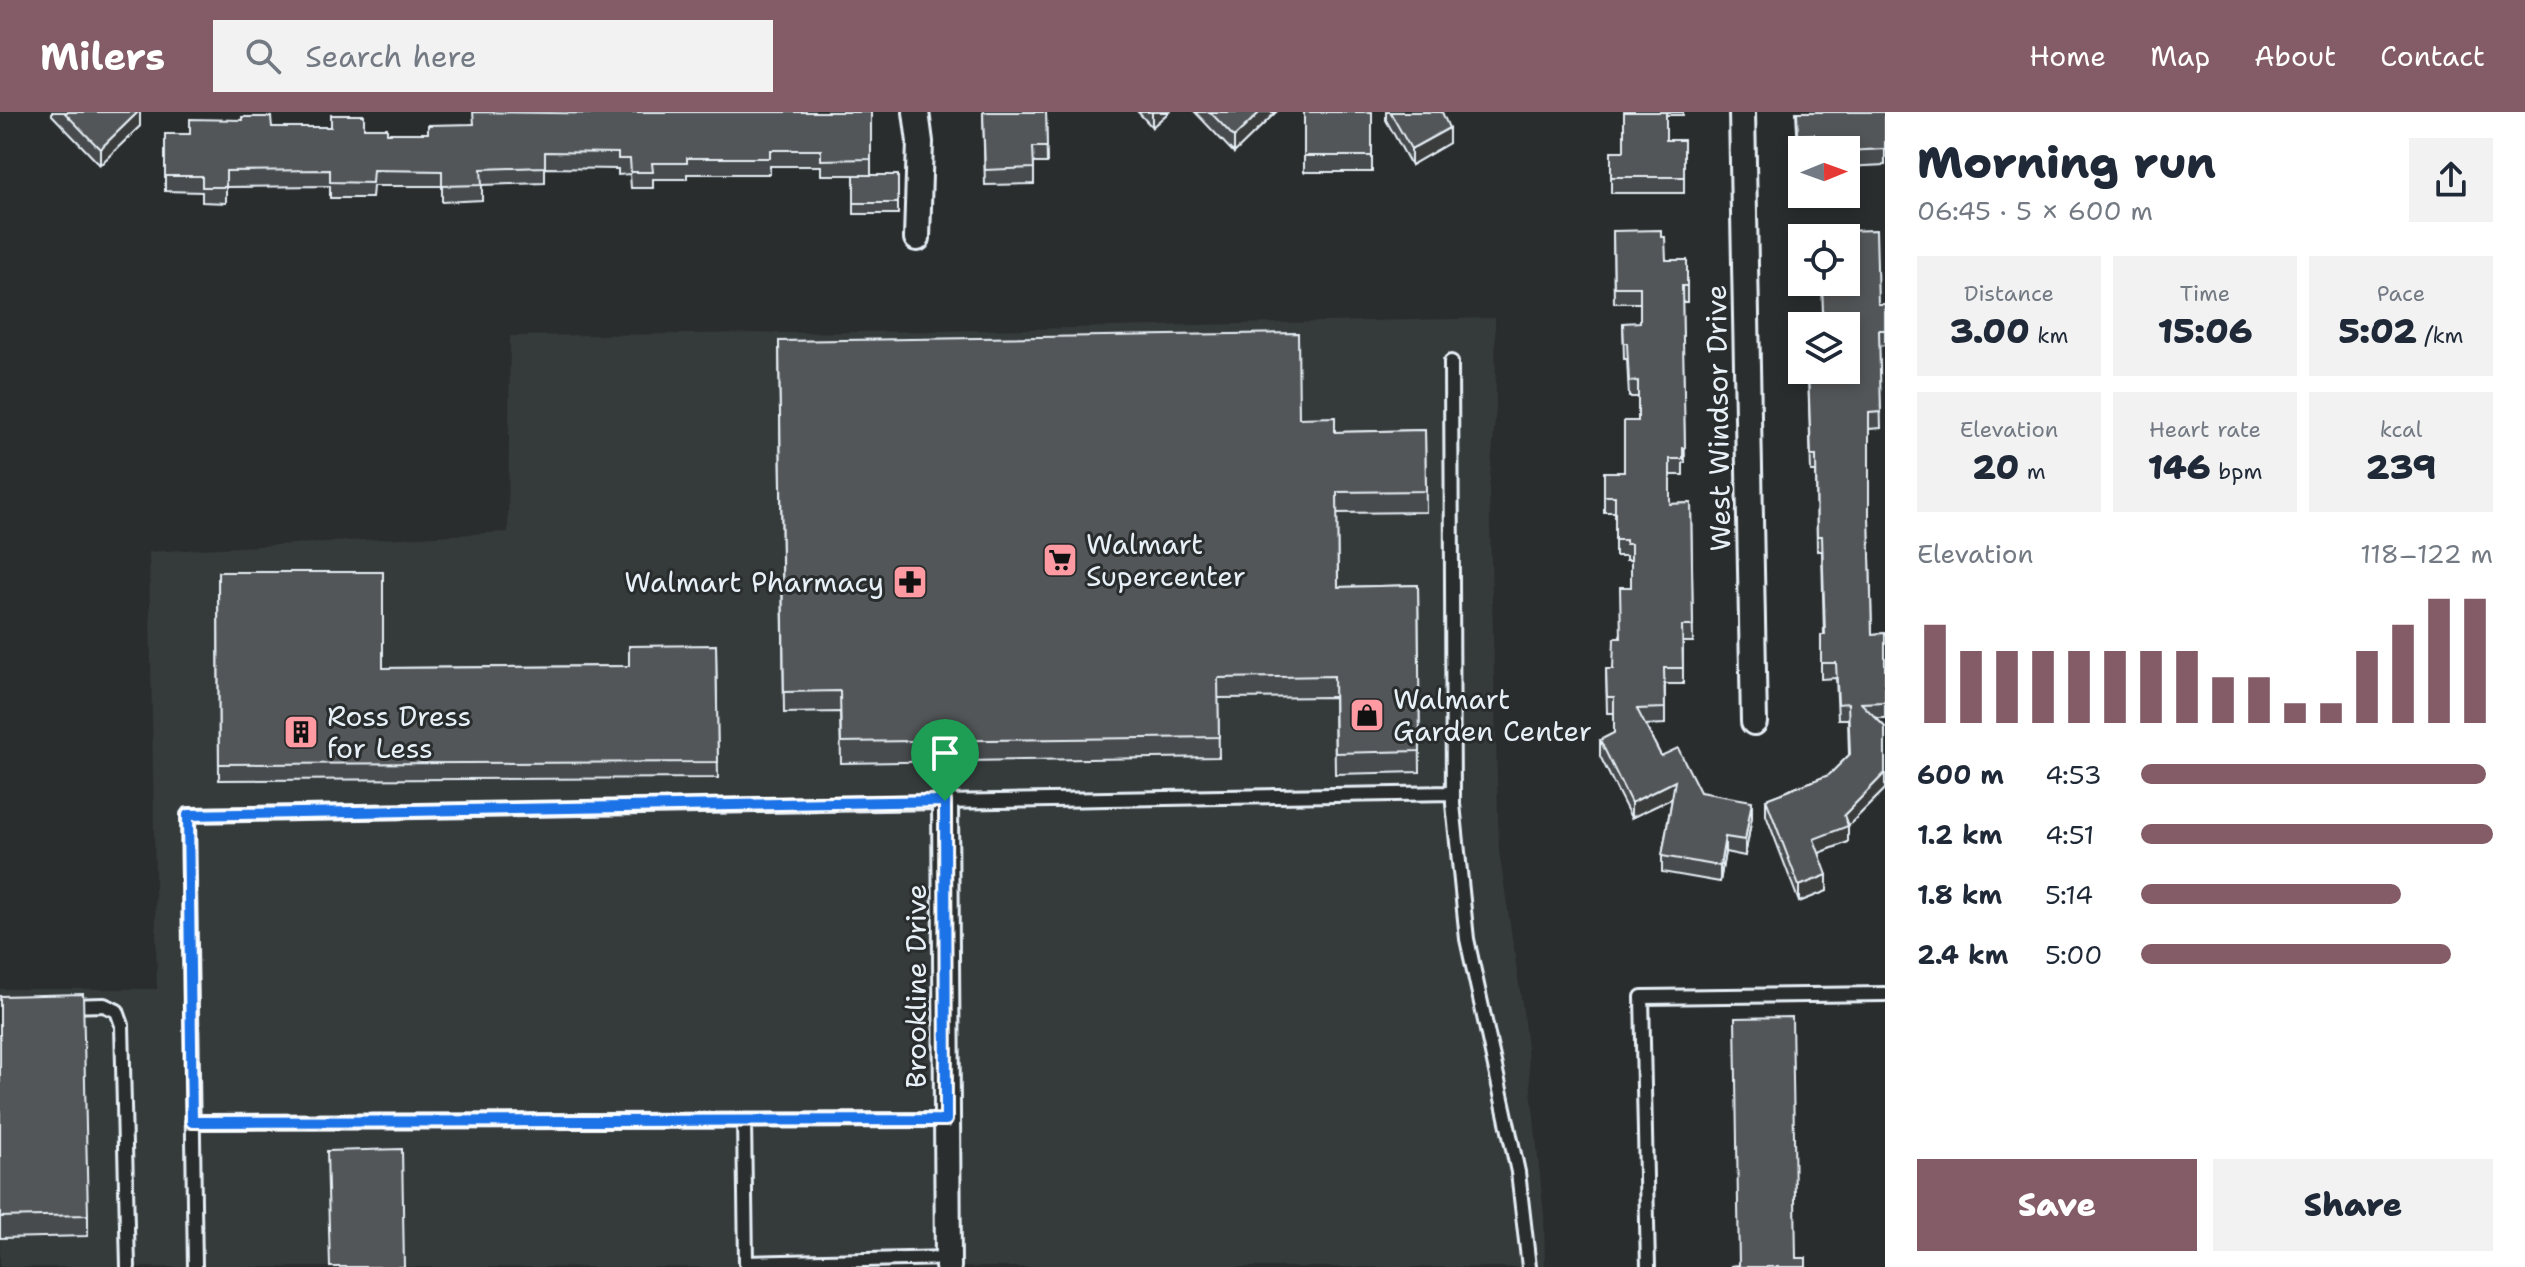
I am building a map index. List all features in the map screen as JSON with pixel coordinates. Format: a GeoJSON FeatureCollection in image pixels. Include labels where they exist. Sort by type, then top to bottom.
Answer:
{"type":"FeatureCollection","features":[{"type":"Feature","properties":{"kind":"street"},"geometry":{"type":"LineString","coordinates":[[916,112],[920,142],[917,238]]}},
{"type":"Feature","properties":{"kind":"street","name":"West Windsor Drive"},"geometry":{"type":"LineString","coordinates":[[1742,112],[1754,722]]}},
{"type":"Feature","properties":{"kind":"street","name":"Brookline Drive"},"geometry":{"type":"LineString","coordinates":[[945,801],[948,1262]]}},
{"type":"Feature","properties":{"kind":"lane"},"geometry":{"type":"LineString","coordinates":[[1451,362],[1453,793],[1467,939],[1518,1172],[1529,1267]]}},
{"type":"Feature","properties":{"kind":"lane"},"geometry":{"type":"LineString","coordinates":[[195,1267],[188,815],[1453,793]]}},
{"type":"Feature","properties":{"kind":"lane"},"geometry":{"type":"LineString","coordinates":[[1648,1267],[1642,997],[1885,994]]}},
{"type":"Feature","properties":{"kind":"lane"},"geometry":{"type":"LineString","coordinates":[[59,1006],[104,1005],[117,1011],[122,1025],[128,1267]]}},
{"type":"Feature","properties":{"kind":"lane"},"geometry":{"type":"LineString","coordinates":[[192,1122],[946,1120]]}},
{"type":"Feature","properties":{"kind":"lane"},"geometry":{"type":"LineString","coordinates":[[744,1121],[746,1263],[948,1262]]}},
{"type":"Feature","properties":{"kind":"shaded area"},"geometry":{"type":"Polygon","coordinates":[[[1495,318],[1496,408],[1489,489],[1499,851],[1523,1011],[1544,1215],[1545,1267],[0,1267],[0,989],[157,989],[149,552],[508,532],[510,336],[938,331],[1495,318]]]}},
{"type":"Feature","properties":{"kind":"building"},"geometry":{"type":"Polygon","coordinates":[[[64,112],[138,112],[100,149],[64,112]]]}},
{"type":"Feature","properties":{"kind":"building"},"geometry":{"type":"Polygon","coordinates":[[[473,112],[871,112],[871,159],[821,160],[821,150],[770,150],[770,158],[687,158],[687,163],[652,163],[653,172],[631,172],[630,159],[618,159],[618,153],[545,152],[545,167],[481,169],[482,185],[442,186],[442,171],[373,170],[372,183],[330,182],[330,170],[226,171],[226,187],[202,187],[202,176],[165,176],[165,134],[190,134],[190,119],[271,117],[272,127],[331,127],[331,115],[364,115],[364,128],[387,128],[387,133],[428,133],[428,125],[474,124],[473,112]]]}},
{"type":"Feature","properties":{"kind":"building"},"geometry":{"type":"Polygon","coordinates":[[[983,112],[1046,112],[1047,147],[1033,147],[1034,168],[985,170],[983,112]]]}},
{"type":"Feature","properties":{"kind":"building"},"geometry":{"type":"Polygon","coordinates":[[[1210,112],[1260,112],[1234,137],[1210,112]]]}},
{"type":"Feature","properties":{"kind":"building"},"geometry":{"type":"Polygon","coordinates":[[[1304,112],[1372,112],[1372,156],[1304,156],[1304,112]]]}},
{"type":"Feature","properties":{"kind":"building"},"geometry":{"type":"Polygon","coordinates":[[[1390,112],[1442,112],[1449,128],[1411,149],[1390,112]]]}},
{"type":"Feature","properties":{"kind":"building"},"geometry":{"type":"Polygon","coordinates":[[[1624,112],[1666,112],[1666,140],[1684,140],[1684,177],[1611,177],[1611,151],[1624,151],[1624,112]]]}},
{"type":"Feature","properties":{"kind":"building"},"geometry":{"type":"Polygon","coordinates":[[[1797,112],[1885,112],[1885,149],[1860,150],[1860,136],[1798,135],[1797,112]]]}},
{"type":"Feature","properties":{"kind":"building"},"geometry":{"type":"Polygon","coordinates":[[[854,175],[898,175],[898,203],[854,203],[854,175]]]}},
{"type":"Feature","properties":{"kind":"building"},"geometry":{"type":"Polygon","coordinates":[[[1661,230],[1661,237],[1665,237],[1666,260],[1687,260],[1687,286],[1682,286],[1685,448],[1683,459],[1670,459],[1670,504],[1691,503],[1693,626],[1682,626],[1683,668],[1664,668],[1665,708],[1637,709],[1661,756],[1678,748],[1700,792],[1752,801],[1745,840],[1725,837],[1720,866],[1662,856],[1675,781],[1631,803],[1600,740],[1614,733],[1614,697],[1607,697],[1606,669],[1613,669],[1614,638],[1621,638],[1620,587],[1631,587],[1631,544],[1626,544],[1626,540],[1615,540],[1615,496],[1604,496],[1604,472],[1624,472],[1624,421],[1638,421],[1638,381],[1629,382],[1623,323],[1640,322],[1640,287],[1614,287],[1613,231],[1661,230]]]}},
{"type":"Feature","properties":{"kind":"building"},"geometry":{"type":"Polygon","coordinates":[[[1860,230],[1876,230],[1878,304],[1885,304],[1885,330],[1879,330],[1881,412],[1869,413],[1869,517],[1872,634],[1885,633],[1885,702],[1861,703],[1885,727],[1885,773],[1844,815],[1848,826],[1814,839],[1827,875],[1799,886],[1766,799],[1829,775],[1850,754],[1848,703],[1838,704],[1836,663],[1821,663],[1821,635],[1825,635],[1822,536],[1817,536],[1816,456],[1811,456],[1808,384],[1860,384],[1860,312],[1823,312],[1822,296],[1860,296],[1860,230]]]}},
{"type":"Feature","properties":{"kind":"building","name":"Walmart Supercenter"},"geometry":{"type":"Polygon","coordinates":[[[1298,333],[1299,418],[1335,417],[1335,432],[1425,430],[1426,491],[1337,492],[1338,587],[1418,585],[1420,751],[1335,753],[1334,676],[1218,678],[1219,737],[841,742],[840,691],[784,692],[779,341],[1298,333]]]}},
{"type":"Feature","properties":{"kind":"building"},"geometry":{"type":"Polygon","coordinates":[[[218,572],[383,572],[383,668],[629,666],[629,646],[716,645],[718,762],[219,764],[218,572]]]}},
{"type":"Feature","properties":{"kind":"building"},"geometry":{"type":"Polygon","coordinates":[[[83,994],[88,1215],[0,1217],[0,996],[83,994]]]}},
{"type":"Feature","properties":{"kind":"building"},"geometry":{"type":"Polygon","coordinates":[[[1792,1017],[1796,1258],[1806,1258],[1806,1267],[1731,1267],[1739,1265],[1735,1018],[1792,1017]]]}},
{"type":"Feature","properties":{"kind":"building"},"geometry":{"type":"Polygon","coordinates":[[[402,1149],[404,1267],[330,1267],[327,1151],[402,1149]]]}},
{"type":"Feature","properties":{"kind":"place","name":"Walmart Supercenter"},"geometry":{"type":"Point","coordinates":[1060,560]}},
{"type":"Feature","properties":{"kind":"place","name":"Walmart Pharmacy"},"geometry":{"type":"Point","coordinates":[910,582]}},
{"type":"Feature","properties":{"kind":"place","name":"Walmart Garden Center"},"geometry":{"type":"Point","coordinates":[1367,715]}},
{"type":"Feature","properties":{"kind":"place","name":"Ross Dress for Less"},"geometry":{"type":"Point","coordinates":[301,732]}},
{"type":"Feature","properties":{"kind":"route"},"geometry":{"type":"LineString","coordinates":[[945,801],[946,1120],[192,1122],[188,815],[945,801]]}}]}
